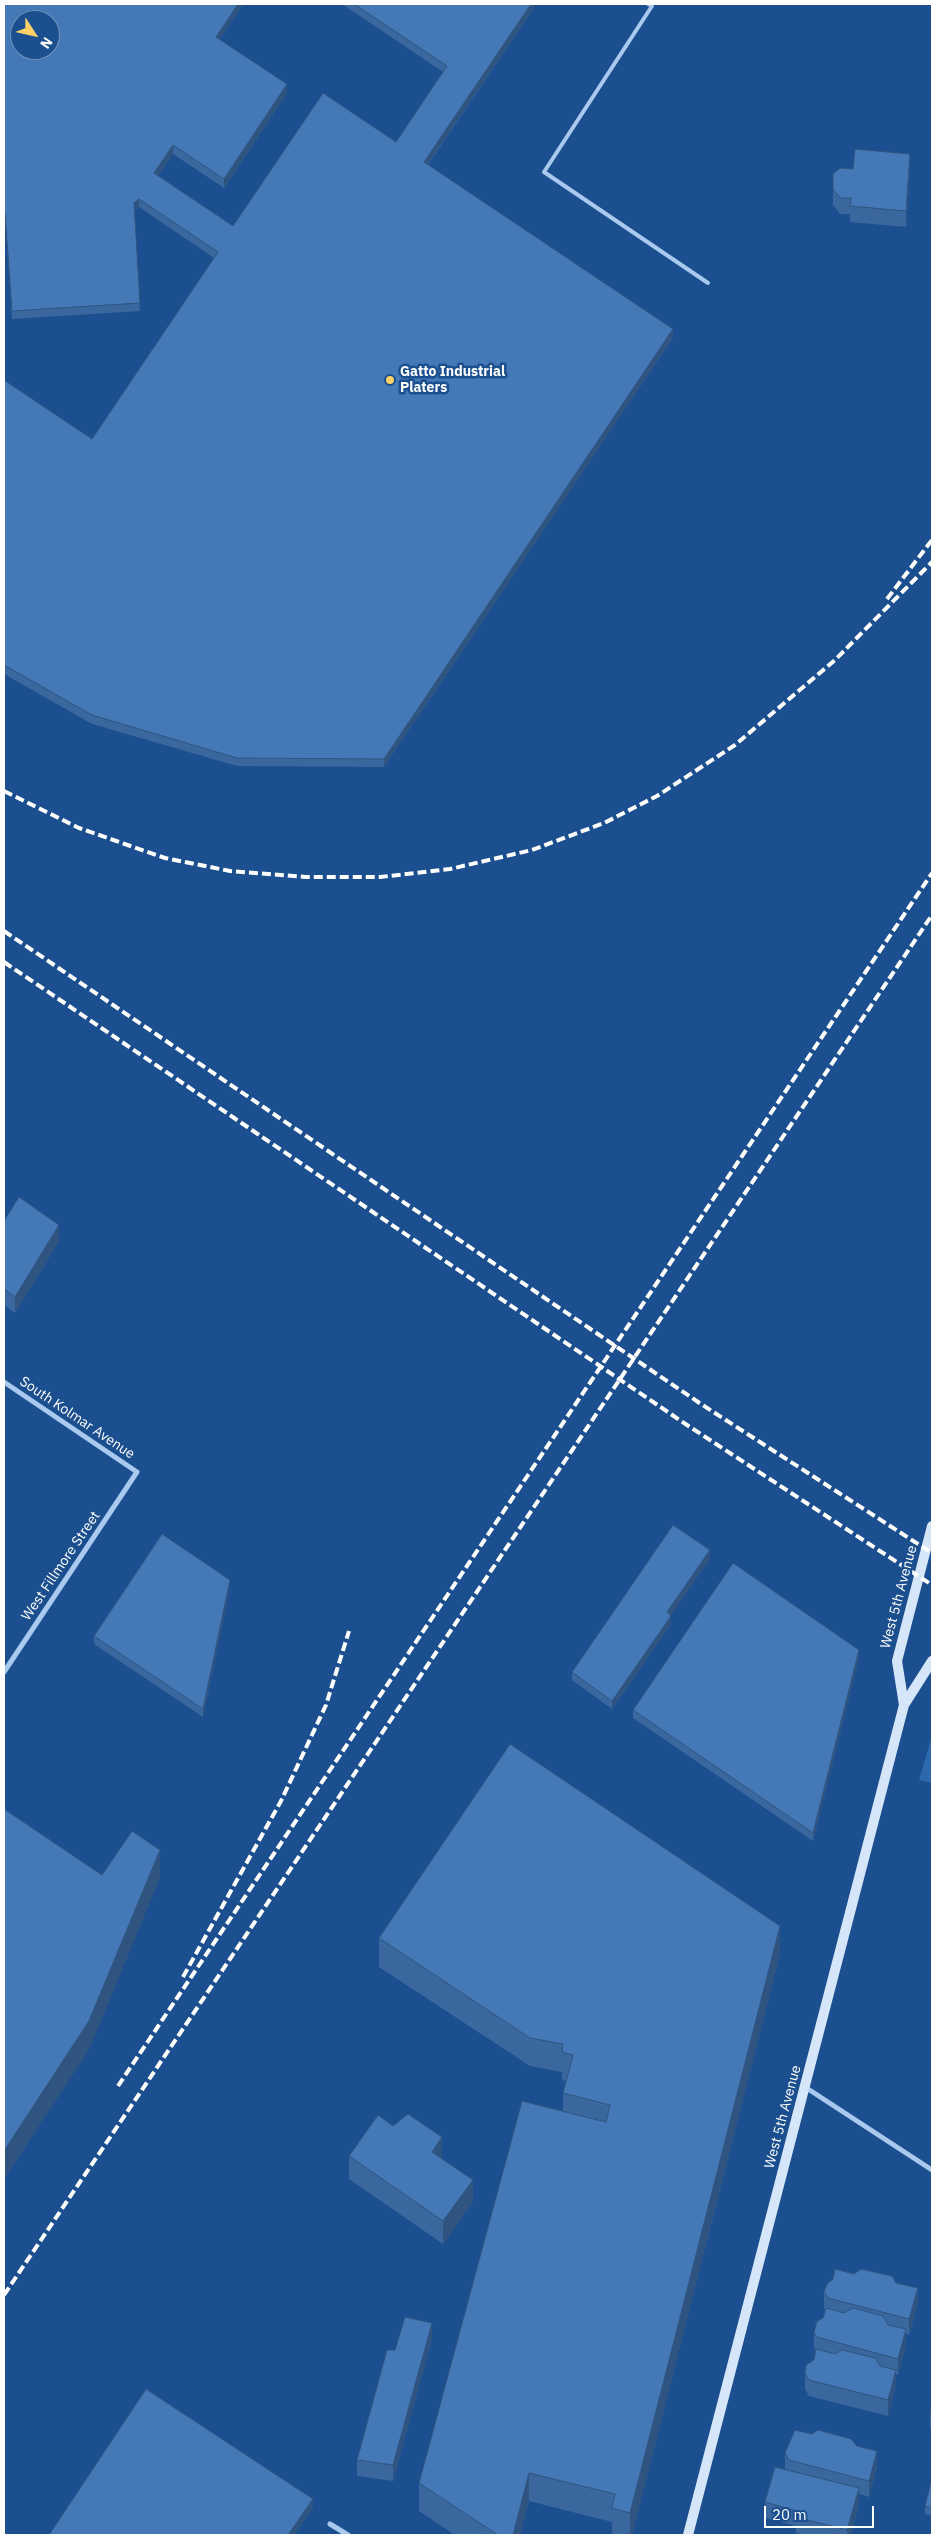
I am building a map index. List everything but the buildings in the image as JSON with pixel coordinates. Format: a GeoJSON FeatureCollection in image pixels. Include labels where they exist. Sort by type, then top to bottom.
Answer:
{"type":"FeatureCollection","features":[{"type":"Feature","properties":{"kind":"street","name":"South Kolmar Avenue"},"geometry":{"type":"LineString","coordinates":[[4,1382],[137,1472]]}},
{"type":"Feature","properties":{"kind":"street","name":"West Fillmore Street"},"geometry":{"type":"LineString","coordinates":[[4,1672],[137,1472]]}},
{"type":"Feature","properties":{"kind":"street","name":"West 5th Avenue"},"geometry":{"type":"LineString","coordinates":[[904,1705],[897,1661],[932,1526]]}},
{"type":"Feature","properties":{"kind":"street","name":"West 5th Avenue"},"geometry":{"type":"LineString","coordinates":[[688,2535],[904,1705],[932,1661]]}},
{"type":"Feature","properties":{"kind":"street"},"geometry":{"type":"LineString","coordinates":[[804,2087],[932,2170]]}},
{"type":"Feature","properties":{"kind":"street"},"geometry":{"type":"LineString","coordinates":[[330,2524],[348,2535]]}},
{"type":"Feature","properties":{"kind":"lane"},"geometry":{"type":"LineString","coordinates":[[648,4],[652,6],[544,172],[708,283]]}},
{"type":"Feature","properties":{"kind":"shaded area"},"geometry":{"type":"Polygon","coordinates":[[[932,1736],[932,1783],[919,1780],[932,1736]]]}},
{"type":"Feature","properties":{"kind":"railway"},"geometry":{"type":"LineString","coordinates":[[887,599],[932,540]]}},
{"type":"Feature","properties":{"kind":"railway"},"geometry":{"type":"LineString","coordinates":[[4,791],[79,828],[165,858],[230,871],[306,877],[380,877],[450,869],[532,850],[604,823],[657,796],[735,745],[835,660],[932,562]]}},
{"type":"Feature","properties":{"kind":"railway"},"geometry":{"type":"LineString","coordinates":[[118,2086],[932,873]]}},
{"type":"Feature","properties":{"kind":"railway"},"geometry":{"type":"LineString","coordinates":[[4,2295],[932,915]]}},
{"type":"Feature","properties":{"kind":"railway"},"geometry":{"type":"LineString","coordinates":[[4,931],[701,1404],[932,1553]]}},
{"type":"Feature","properties":{"kind":"railway"},"geometry":{"type":"LineString","coordinates":[[4,962],[687,1425],[932,1585]]}},
{"type":"Feature","properties":{"kind":"railway"},"geometry":{"type":"LineString","coordinates":[[183,1977],[281,1801],[326,1705],[349,1631]]}},
{"type":"Feature","properties":{"kind":"place","name":"Gatto Industrial Platers"},"geometry":{"type":"Point","coordinates":[390,380]}}]}
